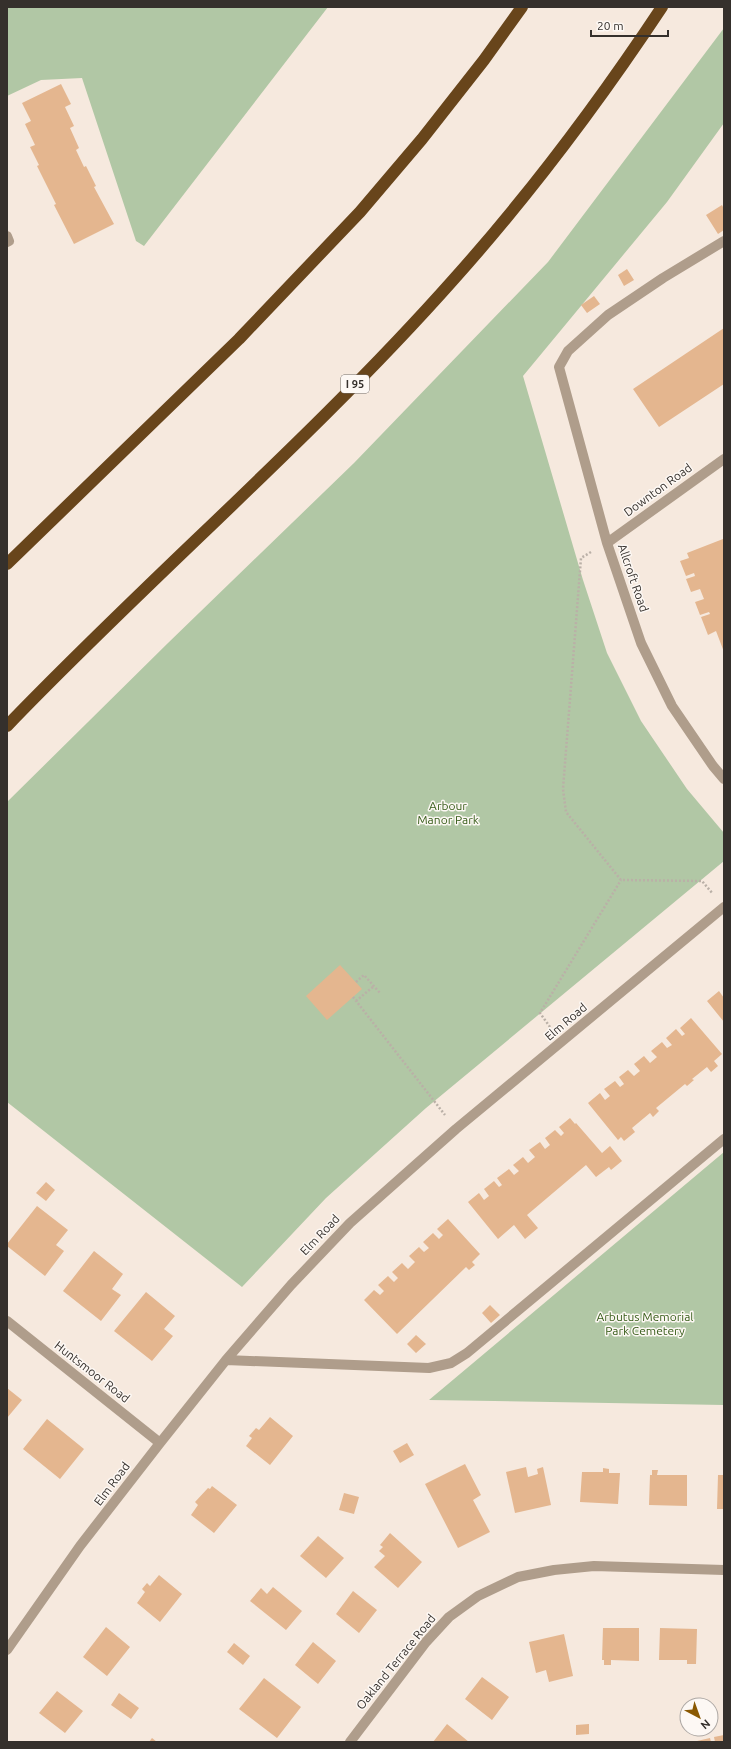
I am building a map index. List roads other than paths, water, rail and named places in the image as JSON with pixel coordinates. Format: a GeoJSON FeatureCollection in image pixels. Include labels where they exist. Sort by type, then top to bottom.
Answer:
{"type":"FeatureCollection","features":[{"type":"Feature","properties":{"kind":"highway"},"geometry":{"type":"LineString","coordinates":[[7,564],[239,339],[360,212],[427,132],[484,60],[522,7]]}},
{"type":"Feature","properties":{"kind":"highway","name":"I 95"},"geometry":{"type":"LineString","coordinates":[[7,726],[324,417],[455,279],[516,207],[576,131],[662,7]]}},
{"type":"Feature","properties":{"kind":"street"},"geometry":{"type":"LineString","coordinates":[[7,236],[9,241],[7,242]]}},
{"type":"Feature","properties":{"kind":"street","name":"Allcroft Road"},"geometry":{"type":"LineString","coordinates":[[724,241],[663,278],[608,315],[568,351],[559,368],[607,543],[641,643],[672,706],[724,780]]}},
{"type":"Feature","properties":{"kind":"street","name":"Downton Road"},"geometry":{"type":"LineString","coordinates":[[607,543],[724,459]]}},
{"type":"Feature","properties":{"kind":"street","name":"Elm Road"},"geometry":{"type":"LineString","coordinates":[[7,1650],[80,1546],[226,1360],[291,1285],[350,1223],[456,1129],[724,907]]}},
{"type":"Feature","properties":{"kind":"street"},"geometry":{"type":"LineString","coordinates":[[226,1360],[429,1368],[451,1362],[467,1353],[724,1139]]}},
{"type":"Feature","properties":{"kind":"street","name":"Huntsmoor Road"},"geometry":{"type":"LineString","coordinates":[[7,1321],[160,1443]]}},
{"type":"Feature","properties":{"kind":"street","name":"Oakland Terrace Road"},"geometry":{"type":"LineString","coordinates":[[350,1742],[426,1642],[449,1617],[478,1596],[518,1576],[554,1570],[594,1566],[724,1570]]}},
{"type":"Feature","properties":{"kind":"park label","name":"Arbour Manor Park"},"geometry":{"type":"Point","coordinates":[448,813]}},
{"type":"Feature","properties":{"kind":"park label","name":"Arbutus Memorial Park Cemetery"},"geometry":{"type":"Point","coordinates":[645,1324]}}]}
